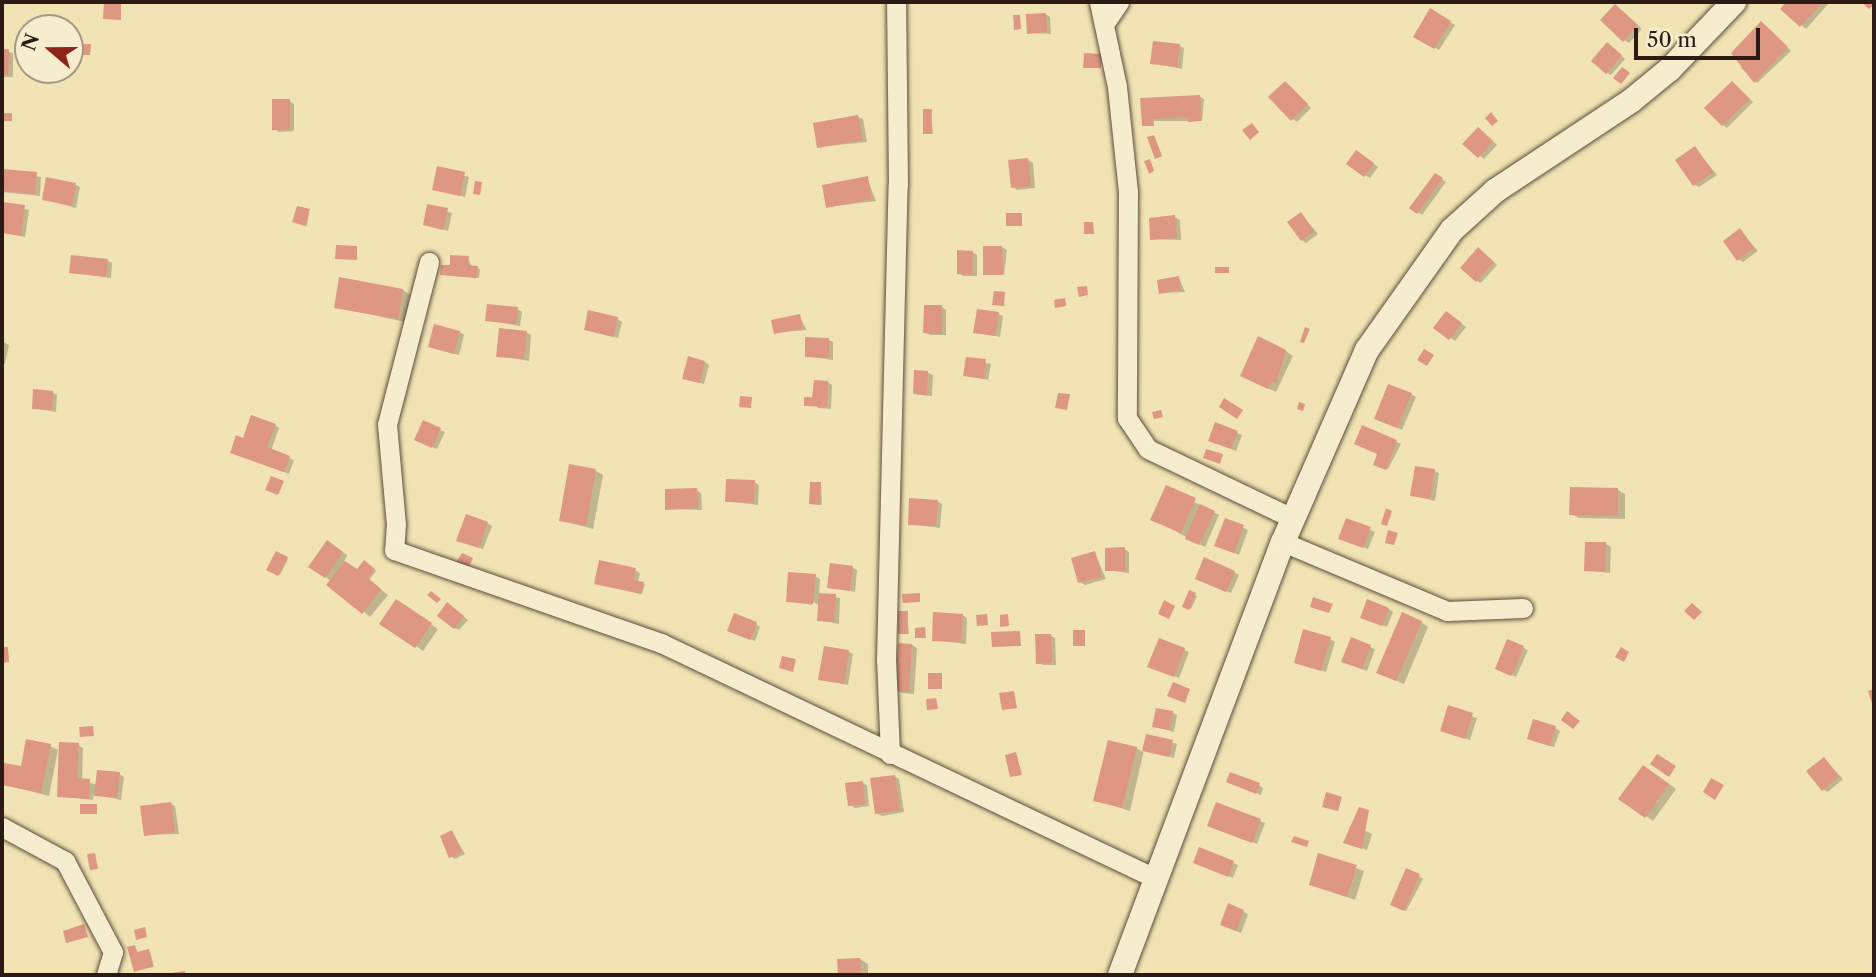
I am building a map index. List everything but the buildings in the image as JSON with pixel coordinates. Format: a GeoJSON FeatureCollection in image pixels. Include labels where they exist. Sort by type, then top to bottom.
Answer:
{"type":"FeatureCollection","features":[{"type":"Feature","properties":{"kind":"street"},"geometry":{"type":"LineString","coordinates":[[890,754],[886,660],[898,185],[896,2]]}},
{"type":"Feature","properties":{"kind":"street"},"geometry":{"type":"LineString","coordinates":[[1099,2],[1105,23],[1128,192],[1127,418],[1148,449],[1294,519]]}},
{"type":"Feature","properties":{"kind":"street"},"geometry":{"type":"LineString","coordinates":[[1105,23],[1119,2]]}},
{"type":"Feature","properties":{"kind":"street"},"geometry":{"type":"LineString","coordinates":[[1120,975],[1283,542],[1367,350],[1452,230],[1494,191],[1631,100],[1670,69],[1734,2]]}},
{"type":"Feature","properties":{"kind":"street"},"geometry":{"type":"LineString","coordinates":[[429,262],[387,424],[396,524],[394,550],[661,643],[1157,879]]}},
{"type":"Feature","properties":{"kind":"street"},"geometry":{"type":"LineString","coordinates":[[1283,542],[1447,611],[1523,608]]}},
{"type":"Feature","properties":{"kind":"street"},"geometry":{"type":"LineString","coordinates":[[2,827],[65,861],[113,952],[106,975]]}}]}
